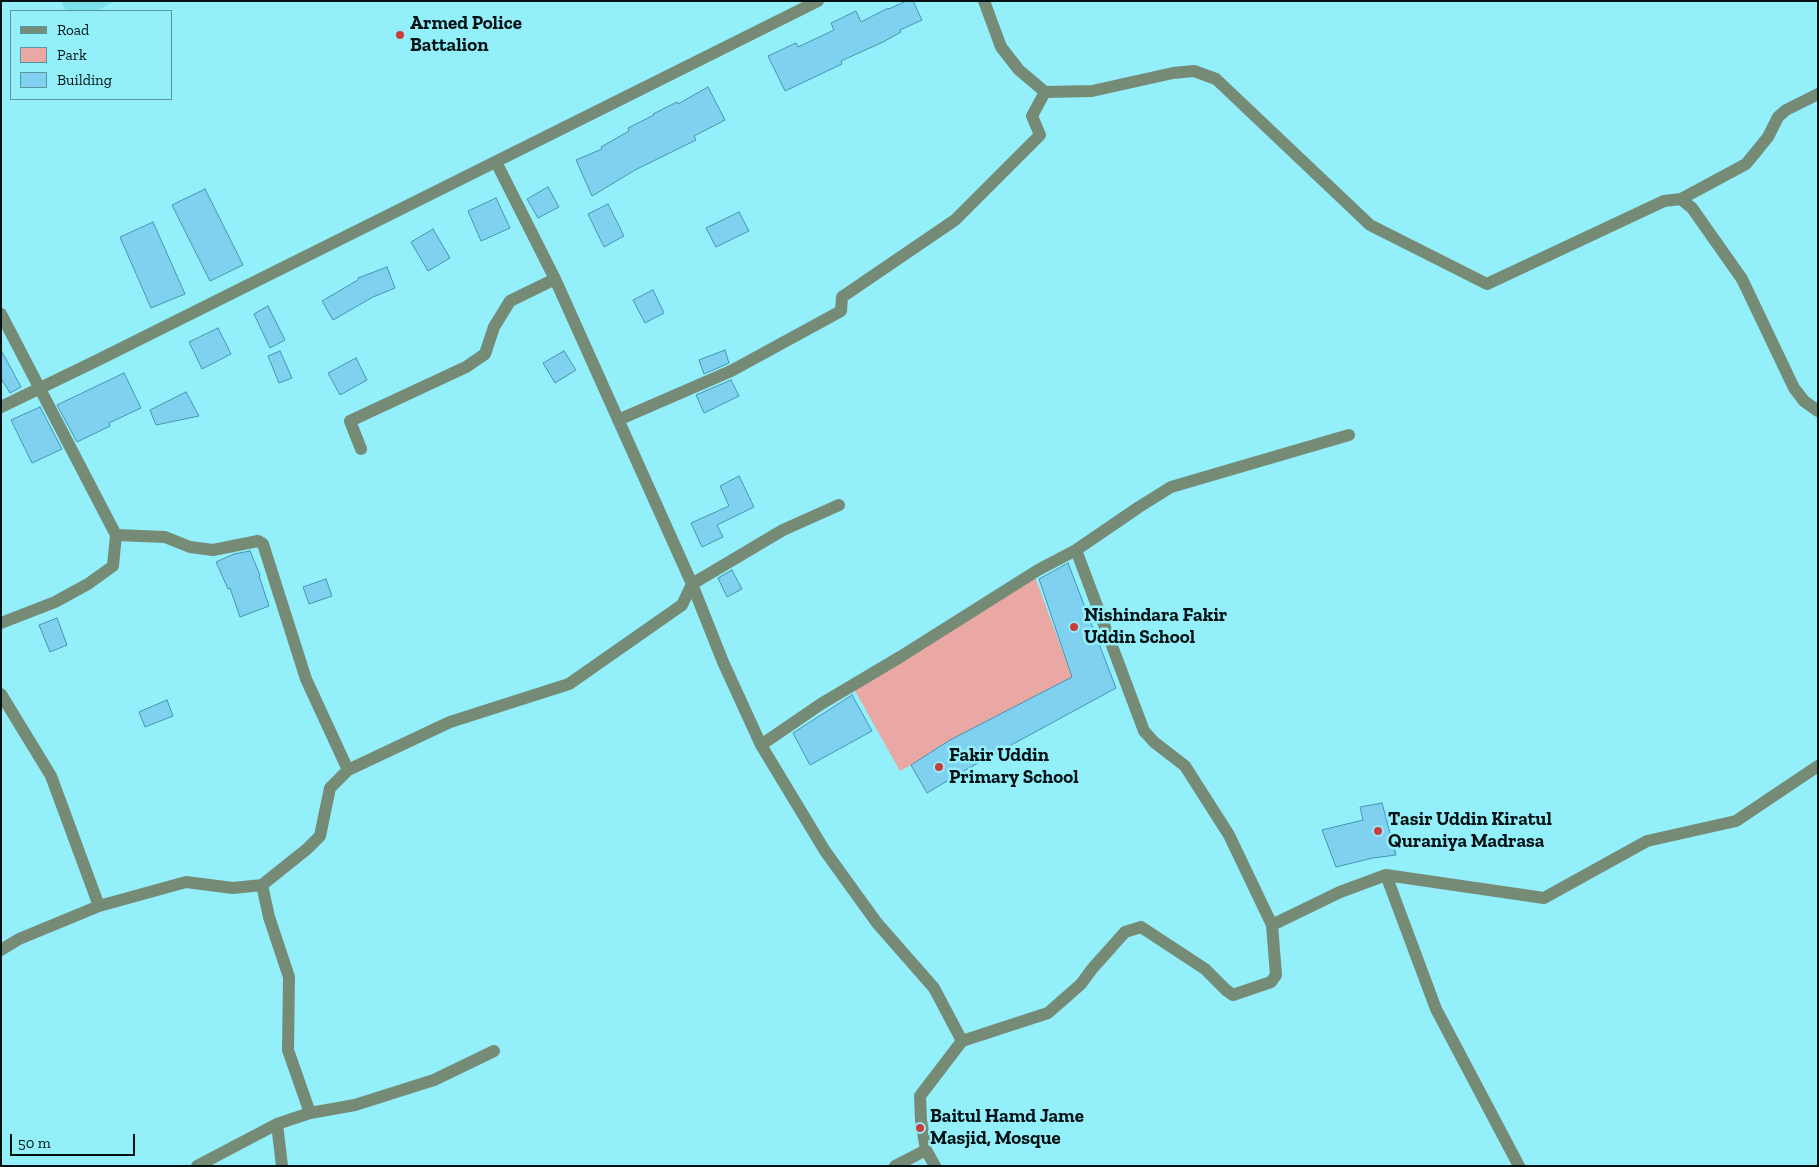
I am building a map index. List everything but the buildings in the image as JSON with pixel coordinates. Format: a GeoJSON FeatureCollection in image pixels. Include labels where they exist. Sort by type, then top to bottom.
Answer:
{"type":"FeatureCollection","features":[{"type":"Feature","properties":{"kind":"street"},"geometry":{"type":"LineString","coordinates":[[1,407],[818,1]]}},
{"type":"Feature","properties":{"kind":"street"},"geometry":{"type":"LineString","coordinates":[[984,1],[1001,47],[1019,70],[1045,92],[1092,91],[1194,70],[1216,79],[1370,225],[1487,284],[1664,201],[1681,199],[1746,164],[1768,137],[1778,117],[1786,110],[1818,94]]}},
{"type":"Feature","properties":{"kind":"street"},"geometry":{"type":"LineString","coordinates":[[618,420],[731,371],[840,311],[842,297],[955,220],[1040,135],[1032,116],[1045,92]]}},
{"type":"Feature","properties":{"kind":"street"},"geometry":{"type":"LineString","coordinates":[[496,162],[555,279],[692,584],[723,662],[761,745],[825,850],[878,924],[934,988],[962,1041]]}},
{"type":"Feature","properties":{"kind":"street"},"geometry":{"type":"LineString","coordinates":[[1681,199],[1692,208],[1742,279],[1794,388],[1804,401],[1818,411]]}},
{"type":"Feature","properties":{"kind":"street"},"geometry":{"type":"LineString","coordinates":[[361,449],[350,421],[466,367],[485,354],[494,327],[510,301],[555,279]]}},
{"type":"Feature","properties":{"kind":"street"},"geometry":{"type":"LineString","coordinates":[[1,314],[116,535],[113,566],[88,584],[55,602],[1,623]]}},
{"type":"Feature","properties":{"kind":"street"},"geometry":{"type":"LineString","coordinates":[[761,745],[821,704],[900,657],[1038,570],[1076,550],[1171,487],[1349,436]]}},
{"type":"Feature","properties":{"kind":"street"},"geometry":{"type":"LineString","coordinates":[[1,950],[19,939],[99,906],[186,882],[233,888],[262,885],[307,849],[320,836],[330,788],[348,770],[450,722],[569,684],[682,605],[692,584],[783,530],[839,505]]}},
{"type":"Feature","properties":{"kind":"street"},"geometry":{"type":"LineString","coordinates":[[116,535],[166,537],[190,547],[213,550],[258,540],[263,544],[306,679],[348,770]]}},
{"type":"Feature","properties":{"kind":"street"},"geometry":{"type":"LineString","coordinates":[[935,1166],[926,1150],[920,1120],[920,1096],[962,1041],[1048,1013],[1081,984],[1125,932],[1141,927],[1205,969],[1233,995],[1271,982],[1276,976],[1272,925],[1263,910],[1229,835],[1185,766],[1154,742],[1144,731],[1076,550]]}},
{"type":"Feature","properties":{"kind":"street"},"geometry":{"type":"LineString","coordinates":[[1,694],[51,776],[99,906]]}},
{"type":"Feature","properties":{"kind":"street"},"geometry":{"type":"LineString","coordinates":[[1272,925],[1340,892],[1386,875],[1544,898],[1648,841],[1736,821],[1818,766]]}},
{"type":"Feature","properties":{"kind":"street"},"geometry":{"type":"LineString","coordinates":[[1386,875],[1436,1010],[1519,1166]]}},
{"type":"Feature","properties":{"kind":"street"},"geometry":{"type":"LineString","coordinates":[[262,885],[269,917],[288,977],[288,1050],[310,1113]]}},
{"type":"Feature","properties":{"kind":"street"},"geometry":{"type":"LineString","coordinates":[[197,1166],[278,1124],[310,1113],[355,1105],[434,1080],[494,1051]]}},
{"type":"Feature","properties":{"kind":"street"},"geometry":{"type":"LineString","coordinates":[[278,1124],[282,1166]]}},
{"type":"Feature","properties":{"kind":"street"},"geometry":{"type":"LineString","coordinates":[[895,1166],[926,1150]]}},
{"type":"Feature","properties":{"kind":"shaded area"},"geometry":{"type":"Polygon","coordinates":[[[61,1],[115,1],[98,10],[66,10],[61,1]]]}},
{"type":"Feature","properties":{"kind":"green space"},"geometry":{"type":"Polygon","coordinates":[[[1035,577],[1072,677],[900,771],[854,689],[1035,577]]]}},
{"type":"Feature","properties":{"kind":"place","name":"Armed Police Battalion"},"geometry":{"type":"Point","coordinates":[400,35]}},
{"type":"Feature","properties":{"kind":"place","name":"Nishindara Fakir Uddin School"},"geometry":{"type":"Point","coordinates":[1074,627]}},
{"type":"Feature","properties":{"kind":"place","name":"Fakir Uddin Primary School"},"geometry":{"type":"Point","coordinates":[939,767]}},
{"type":"Feature","properties":{"kind":"place","name":"Tasir Uddin Kiratul Quraniya Madrasa"},"geometry":{"type":"Point","coordinates":[1378,831]}},
{"type":"Feature","properties":{"kind":"place","name":"Baitul Hamd Jame Masjid, Mosque"},"geometry":{"type":"Point","coordinates":[920,1128]}}]}
